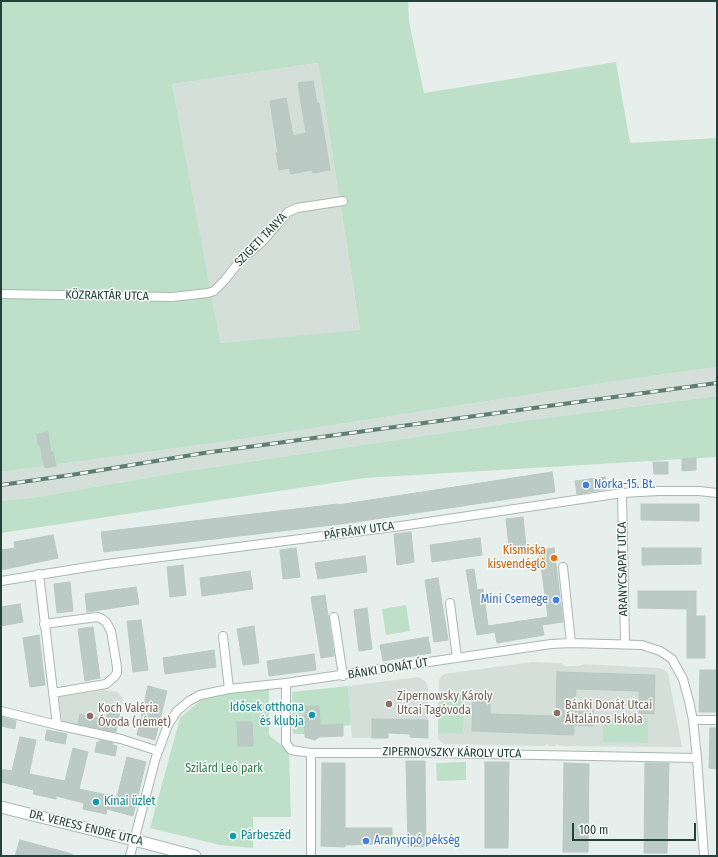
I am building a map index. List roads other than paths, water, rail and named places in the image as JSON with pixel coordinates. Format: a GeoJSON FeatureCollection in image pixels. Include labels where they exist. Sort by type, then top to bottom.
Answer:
{"type":"FeatureCollection","features":[{"type":"Feature","properties":{"kind":"street","name":"SZIGETI TANYA"},"geometry":{"type":"LineString","coordinates":[[212,292],[224,281],[240,261],[262,242],[288,212],[297,208],[343,201]]}},
{"type":"Feature","properties":{"kind":"street","name":"KÖZRAKTÁR UTCA"},"geometry":{"type":"LineString","coordinates":[[1,294],[172,297],[212,292]]}},
{"type":"Feature","properties":{"kind":"street","name":"PÁFRÁNY UTCA"},"geometry":{"type":"LineString","coordinates":[[1,581],[107,564],[401,526],[622,493],[699,491],[717,493]]}},
{"type":"Feature","properties":{"kind":"street","name":"ARANYCSAPAT UTCA"},"geometry":{"type":"LineString","coordinates":[[622,493],[625,644]]}},
{"type":"Feature","properties":{"kind":"street"},"geometry":{"type":"LineString","coordinates":[[563,567],[571,643]]}},
{"type":"Feature","properties":{"kind":"street"},"geometry":{"type":"LineString","coordinates":[[39,574],[57,725]]}},
{"type":"Feature","properties":{"kind":"street"},"geometry":{"type":"LineString","coordinates":[[450,603],[457,658]]}},
{"type":"Feature","properties":{"kind":"street"},"geometry":{"type":"LineString","coordinates":[[44,624],[97,617],[102,619],[111,630],[117,667],[117,673],[106,684],[53,693]]}},
{"type":"Feature","properties":{"kind":"street"},"geometry":{"type":"LineString","coordinates":[[334,617],[343,676]]}},
{"type":"Feature","properties":{"kind":"street"},"geometry":{"type":"LineString","coordinates":[[222,636],[229,689]]}},
{"type":"Feature","properties":{"kind":"street","name":"BÁNKI DONÁT ÚT"},"geometry":{"type":"LineString","coordinates":[[130,856],[158,751],[168,725],[177,711],[189,701],[200,695],[229,689],[343,676],[551,644],[571,643],[642,645],[660,651],[672,659],[683,679],[689,701],[697,758],[704,856]]}},
{"type":"Feature","properties":{"kind":"street","name":"ZIPERNOVSZKY KÁROLY UTCA"},"geometry":{"type":"LineString","coordinates":[[286,683],[286,743],[291,750],[311,752],[425,752],[697,758]]}},
{"type":"Feature","properties":{"kind":"street"},"geometry":{"type":"LineString","coordinates":[[1,711],[121,739],[158,751]]}},
{"type":"Feature","properties":{"kind":"street"},"geometry":{"type":"LineString","coordinates":[[692,720],[717,720]]}},
{"type":"Feature","properties":{"kind":"street"},"geometry":{"type":"LineString","coordinates":[[311,752],[311,856]]}},
{"type":"Feature","properties":{"kind":"street","name":"DR. VERESS ENDRE UTCA"},"geometry":{"type":"LineString","coordinates":[[1,806],[195,856]]}},
{"type":"Feature","properties":{"kind":"railway"},"geometry":{"type":"LineString","coordinates":[[1,485],[204,453],[717,383]]}},
{"type":"Feature","properties":{"kind":"place","name":"Norka-15. Bt."},"geometry":{"type":"Point","coordinates":[586,485]}},
{"type":"Feature","properties":{"kind":"place","name":"Kismiska kisvendéglő"},"geometry":{"type":"Point","coordinates":[554,558]}},
{"type":"Feature","properties":{"kind":"place","name":"Mini Csemege"},"geometry":{"type":"Point","coordinates":[556,600]}},
{"type":"Feature","properties":{"kind":"place","name":"Zipernowsky Károly Utcai Tagóvoda"},"geometry":{"type":"Point","coordinates":[389,704]}},
{"type":"Feature","properties":{"kind":"place","name":"Bánki Donát Utcai Általános Iskola"},"geometry":{"type":"Point","coordinates":[557,713]}},
{"type":"Feature","properties":{"kind":"place","name":"Idősek otthona és klubja"},"geometry":{"type":"Point","coordinates":[312,715]}},
{"type":"Feature","properties":{"kind":"place","name":"Koch Valéria Óvoda (német)"},"geometry":{"type":"Point","coordinates":[90,716]}},
{"type":"Feature","properties":{"kind":"place","name":"Kínai üzlet"},"geometry":{"type":"Point","coordinates":[96,802]}},
{"type":"Feature","properties":{"kind":"place","name":"Párbeszéd"},"geometry":{"type":"Point","coordinates":[233,836]}},
{"type":"Feature","properties":{"kind":"place","name":"Aranycipó pékség"},"geometry":{"type":"Point","coordinates":[366,841]}},
{"type":"Feature","properties":{"kind":"park label","name":"Szilárd Leó park"},"geometry":{"type":"Point","coordinates":[224,769]}}]}
